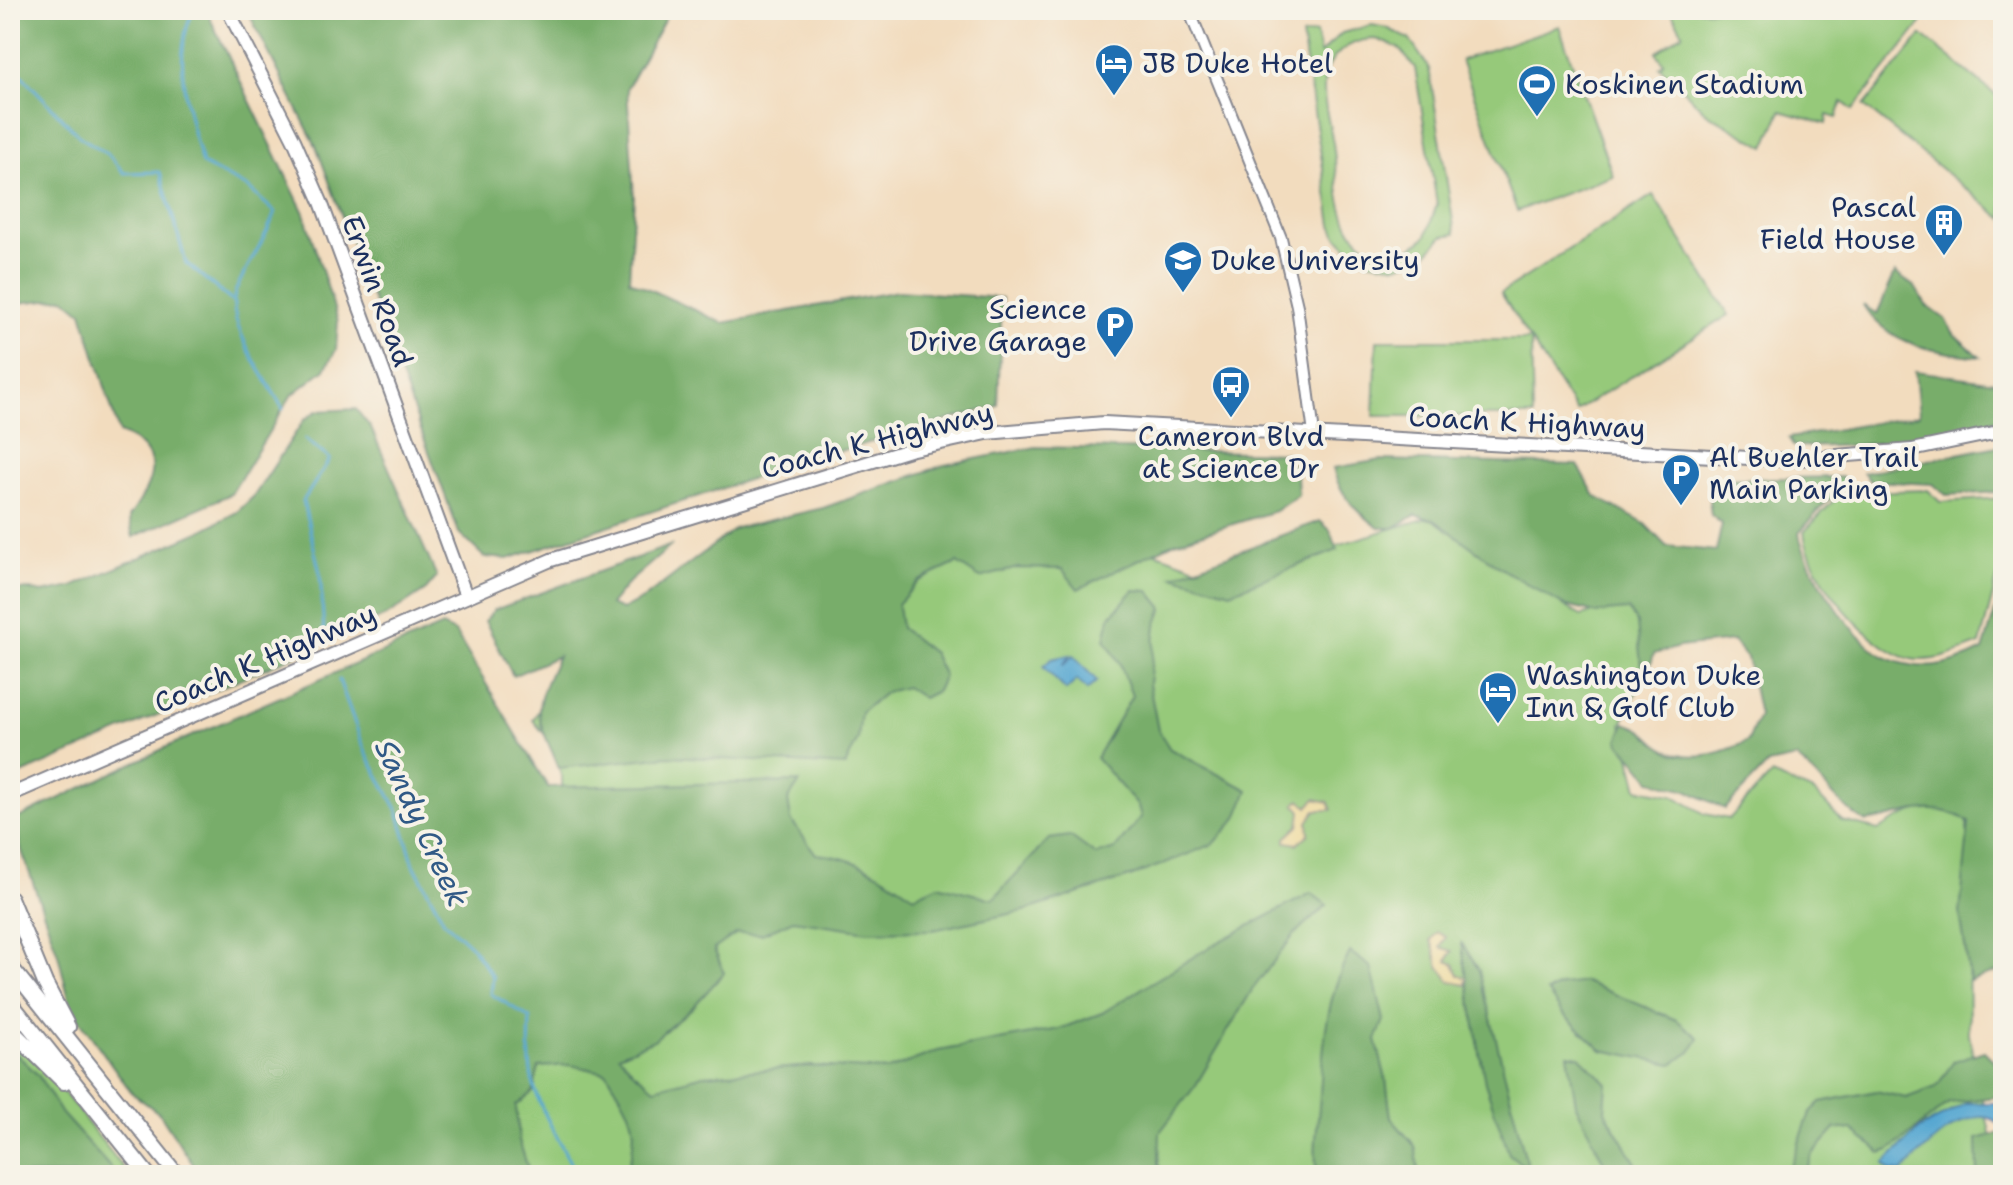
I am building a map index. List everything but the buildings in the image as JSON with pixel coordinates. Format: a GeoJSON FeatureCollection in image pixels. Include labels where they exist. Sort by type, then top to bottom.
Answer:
{"type":"FeatureCollection","features":[{"type":"Feature","properties":{"kind":"highway"},"geometry":{"type":"LineString","coordinates":[[10,898],[58,1011],[132,1119]]}},
{"type":"Feature","properties":{"kind":"highway"},"geometry":{"type":"LineString","coordinates":[[10,966],[177,1175]]}},
{"type":"Feature","properties":{"kind":"highway"},"geometry":{"type":"LineString","coordinates":[[10,1002],[148,1175]]}},
{"type":"Feature","properties":{"kind":"highway"},"geometry":{"type":"LineString","coordinates":[[10,1029],[62,1081],[86,1097]]}},
{"type":"Feature","properties":{"kind":"main road","name":"Erwin Road"},"geometry":{"type":"LineString","coordinates":[[228,10],[294,140],[321,202],[466,596]]}},
{"type":"Feature","properties":{"kind":"main road","name":"Coach K Highway"},"geometry":{"type":"LineString","coordinates":[[10,795],[551,560],[613,538],[956,439],[1025,428],[1104,423],[1786,460],[1912,450],[2003,431]]}},
{"type":"Feature","properties":{"kind":"street"},"geometry":{"type":"LineString","coordinates":[[1189,10],[1281,238],[1297,306],[1314,434]]}},
{"type":"Feature","properties":{"kind":"green space"},"geometry":{"type":"Polygon","coordinates":[[[10,10],[206,10],[304,213],[338,321],[336,350],[325,369],[291,396],[231,494],[133,537],[129,517],[149,481],[150,459],[145,450],[119,433],[82,312],[65,298],[10,304],[10,10]]]}},
{"type":"Feature","properties":{"kind":"green space"},"geometry":{"type":"Polygon","coordinates":[[[247,10],[670,10],[627,88],[634,197],[629,280],[723,323],[898,291],[1002,298],[998,406],[808,460],[508,559],[484,557],[459,533],[316,146],[247,10]]]}},
{"type":"Feature","properties":{"kind":"green space"},"geometry":{"type":"Polygon","coordinates":[[[1670,10],[1907,10],[1922,22],[1853,110],[1842,102],[1837,118],[1827,115],[1826,124],[1781,111],[1765,147],[1705,112],[1660,67],[1664,63],[1656,53],[1683,33],[1670,10]]]}},
{"type":"Feature","properties":{"kind":"green space"},"geometry":{"type":"Polygon","coordinates":[[[1372,25],[1387,28],[1409,39],[1429,68],[1455,234],[1443,236],[1424,257],[1397,266],[1366,261],[1355,255],[1337,236],[1332,225],[1302,36],[1316,33],[1320,54],[1342,33],[1372,25]],[[1376,39],[1347,47],[1331,63],[1324,87],[1339,192],[1347,223],[1355,236],[1367,246],[1389,253],[1406,250],[1426,236],[1437,204],[1415,68],[1399,48],[1376,39]]]}},
{"type":"Feature","properties":{"kind":"green space","name":"Koskinen Stadium"},"geometry":{"type":"Polygon","coordinates":[[[1559,26],[1613,176],[1517,211],[1461,60],[1559,26]]]}},
{"type":"Feature","properties":{"kind":"green space"},"geometry":{"type":"Polygon","coordinates":[[[1922,35],[2003,101],[2003,219],[1864,106],[1922,35]]]}},
{"type":"Feature","properties":{"kind":"green space"},"geometry":{"type":"Polygon","coordinates":[[[1653,195],[1729,315],[1576,411],[1531,340],[1533,416],[1374,416],[1377,340],[1530,340],[1501,293],[1653,195]]]}},
{"type":"Feature","properties":{"kind":"green space"},"geometry":{"type":"Polygon","coordinates":[[[1895,273],[1915,287],[1926,305],[1945,319],[1955,335],[1980,357],[1947,353],[1915,344],[1886,330],[1873,319],[1863,305],[1877,314],[1895,273]]]}},
{"type":"Feature","properties":{"kind":"green space"},"geometry":{"type":"Polygon","coordinates":[[[1915,371],[1995,382],[2003,378],[2003,418],[1899,440],[1846,446],[1793,446],[1789,438],[1919,415],[1915,371]]]}},
{"type":"Feature","properties":{"kind":"green space"},"geometry":{"type":"Polygon","coordinates":[[[356,409],[371,428],[437,577],[426,590],[388,615],[10,779],[13,604],[10,592],[26,589],[42,593],[72,587],[199,532],[237,512],[254,496],[304,420],[317,411],[356,409]]]}},
{"type":"Feature","properties":{"kind":"green space"},"geometry":{"type":"Polygon","coordinates":[[[2003,445],[2003,492],[1946,495],[1933,484],[1870,481],[1863,473],[2003,445]]]}},
{"type":"Feature","properties":{"kind":"green space"},"geometry":{"type":"Polygon","coordinates":[[[1036,447],[1286,453],[1297,475],[1298,495],[1275,511],[1175,542],[1078,589],[1062,569],[1018,568],[980,578],[957,563],[919,581],[898,604],[901,628],[933,653],[944,676],[937,691],[923,698],[906,687],[886,692],[861,712],[858,739],[845,766],[669,756],[559,768],[544,734],[539,712],[543,690],[558,656],[513,676],[485,621],[494,610],[672,545],[627,584],[610,605],[622,610],[643,599],[736,528],[823,508],[944,465],[1036,447]]]}},
{"type":"Feature","properties":{"kind":"green space"},"geometry":{"type":"Polygon","coordinates":[[[1381,460],[1578,465],[1595,496],[1645,524],[1666,546],[1716,551],[1722,524],[1711,515],[1709,500],[1721,479],[1842,477],[1848,487],[1827,501],[1799,533],[1803,547],[1821,583],[1847,622],[1875,650],[1900,663],[1936,666],[1959,661],[1983,650],[2003,586],[2003,970],[1970,981],[1960,913],[1969,822],[1956,815],[1931,810],[1866,822],[1846,808],[1796,758],[1768,764],[1725,809],[1687,790],[1651,781],[1618,740],[1625,723],[1640,729],[1657,744],[1677,754],[1698,756],[1748,741],[1759,715],[1747,658],[1733,641],[1679,647],[1654,654],[1648,673],[1642,676],[1637,623],[1628,610],[1595,613],[1563,605],[1499,567],[1434,520],[1416,515],[1393,528],[1379,528],[1371,522],[1344,494],[1333,468],[1381,460]]]}},
{"type":"Feature","properties":{"kind":"green space"},"geometry":{"type":"Polygon","coordinates":[[[1928,490],[1940,502],[2003,498],[2003,556],[1980,644],[1943,657],[1919,660],[1902,656],[1883,645],[1846,611],[1817,570],[1804,532],[1835,499],[1861,492],[1928,490]]]}},
{"type":"Feature","properties":{"kind":"green space"},"geometry":{"type":"Polygon","coordinates":[[[1437,515],[1492,561],[1581,616],[1642,597],[1640,685],[1622,724],[1638,789],[1672,795],[1705,814],[1729,819],[1771,775],[1814,792],[1842,821],[1878,830],[1900,817],[1921,810],[1943,810],[1967,821],[1969,1035],[1999,1175],[522,1175],[509,1108],[563,867],[562,777],[548,739],[533,720],[553,686],[886,540],[1126,542],[1227,578],[1437,515]]]}},
{"type":"Feature","properties":{"kind":"green space"},"geometry":{"type":"Polygon","coordinates":[[[1320,521],[1330,530],[1338,550],[1231,592],[1173,576],[1320,521]]]}},
{"type":"Feature","properties":{"kind":"green space"},"geometry":{"type":"Polygon","coordinates":[[[1134,590],[1149,591],[1163,608],[1156,626],[1149,684],[1158,730],[1170,749],[1248,790],[1237,818],[1214,844],[1130,877],[1024,911],[933,930],[868,931],[793,920],[762,934],[737,933],[714,949],[724,973],[692,1008],[654,1040],[619,1055],[655,1088],[704,1075],[810,1066],[888,1070],[938,1051],[1059,1029],[1102,1013],[1211,946],[1311,893],[1327,905],[1295,934],[1252,990],[1196,1085],[1160,1132],[1159,1165],[1165,1175],[625,1175],[634,1133],[623,1099],[607,1073],[570,1065],[539,1067],[533,1092],[516,1106],[519,1140],[530,1175],[200,1175],[160,1114],[132,1093],[71,1008],[58,954],[19,843],[16,819],[171,745],[442,626],[455,632],[548,787],[800,782],[788,800],[791,820],[816,854],[856,863],[914,896],[938,885],[993,899],[1049,839],[1070,836],[1096,855],[1115,849],[1141,817],[1138,806],[1096,758],[1132,696],[1120,664],[1105,639],[1110,617],[1134,590]]]}},
{"type":"Feature","properties":{"kind":"green space"},"geometry":{"type":"Polygon","coordinates":[[[1461,942],[1479,970],[1528,1169],[1509,1154],[1485,1083],[1461,942]]]}},
{"type":"Feature","properties":{"kind":"green space"},"geometry":{"type":"Polygon","coordinates":[[[1350,952],[1371,967],[1384,1020],[1376,1040],[1386,1079],[1391,1118],[1415,1146],[1420,1175],[1317,1175],[1316,1135],[1327,1022],[1336,986],[1350,952]]]}},
{"type":"Feature","properties":{"kind":"green space"},"geometry":{"type":"Polygon","coordinates":[[[1585,982],[1677,1020],[1699,1038],[1691,1052],[1672,1064],[1602,1050],[1562,1013],[1547,992],[1562,985],[1585,982]]]}},
{"type":"Feature","properties":{"kind":"green space"},"geometry":{"type":"Polygon","coordinates":[[[10,1040],[45,1069],[129,1175],[10,1175],[10,1040]]]}},
{"type":"Feature","properties":{"kind":"green space"},"geometry":{"type":"Polygon","coordinates":[[[10,1048],[38,1075],[62,1114],[117,1175],[10,1175],[10,1048]]]}},
{"type":"Feature","properties":{"kind":"green space"},"geometry":{"type":"Polygon","coordinates":[[[1984,1051],[2003,1070],[2003,1096],[1949,1103],[1890,1150],[1881,1153],[1852,1130],[1836,1128],[1812,1155],[1805,1175],[1787,1175],[1810,1113],[1821,1102],[1876,1091],[1906,1098],[1936,1087],[1954,1061],[1984,1051]]]}},
{"type":"Feature","properties":{"kind":"green space"},"geometry":{"type":"Polygon","coordinates":[[[1568,1054],[1579,1056],[1607,1083],[1605,1111],[1643,1175],[1610,1175],[1576,1105],[1568,1054]]]}},
{"type":"Feature","properties":{"kind":"green space"},"geometry":{"type":"Polygon","coordinates":[[[2003,1132],[2003,1175],[1978,1175],[1977,1139],[2003,1132]]]}},
{"type":"Feature","properties":{"kind":"sand"},"geometry":{"type":"Polygon","coordinates":[[[1315,799],[1329,802],[1332,810],[1316,810],[1308,822],[1309,834],[1297,844],[1286,842],[1286,838],[1299,826],[1301,811],[1295,804],[1300,800],[1308,807],[1315,799]]]}},
{"type":"Feature","properties":{"kind":"sand"},"geometry":{"type":"Polygon","coordinates":[[[1437,932],[1446,937],[1440,947],[1452,951],[1447,961],[1454,964],[1459,975],[1467,978],[1466,985],[1450,981],[1439,966],[1431,940],[1437,932]]]}},
{"type":"Feature","properties":{"kind":"water"},"geometry":{"type":"Polygon","coordinates":[[[1070,655],[1062,666],[1073,656],[1097,681],[1087,690],[1077,680],[1066,690],[1043,667],[1051,659],[1070,655]]]}},
{"type":"Feature","properties":{"kind":"water"},"geometry":{"type":"Polygon","coordinates":[[[1966,1103],[2003,1103],[2003,1127],[1991,1119],[1978,1117],[1964,1121],[1935,1140],[1902,1172],[1890,1171],[1884,1164],[1919,1129],[1966,1103]]]}},
{"type":"Feature","properties":{"kind":"waterway"},"geometry":{"type":"LineString","coordinates":[[194,10],[183,46],[184,87],[202,164],[247,187],[275,212],[236,290],[234,303],[241,334],[283,409]]}},
{"type":"Feature","properties":{"kind":"waterway","name":"Sandy Creek"},"geometry":{"type":"LineString","coordinates":[[10,63],[80,137],[108,154],[124,173],[160,172],[186,263],[233,302]]}},
{"type":"Feature","properties":{"kind":"waterway","name":"Sandy Creek"},"geometry":{"type":"LineString","coordinates":[[305,439],[330,459],[303,501],[320,573],[324,631]]}},
{"type":"Feature","properties":{"kind":"waterway","name":"Sandy Creek"},"geometry":{"type":"LineString","coordinates":[[339,680],[365,751],[398,811],[414,865],[444,921],[471,946],[493,977],[491,994],[530,1018],[530,1068],[536,1094],[568,1158],[581,1175]]}},
{"type":"Feature","properties":{"kind":"waterway"},"geometry":{"type":"LineString","coordinates":[[1996,1175],[2003,1170]]}},
{"type":"Feature","properties":{"kind":"place","name":"JB Duke Hotel"},"geometry":{"type":"Point","coordinates":[1114,97]}},
{"type":"Feature","properties":{"kind":"place","name":"Koskinen Stadium"},"geometry":{"type":"Point","coordinates":[1537,118]}},
{"type":"Feature","properties":{"kind":"place","name":"Pascal Field House"},"geometry":{"type":"Point","coordinates":[1944,257]}},
{"type":"Feature","properties":{"kind":"place","name":"Duke University"},"geometry":{"type":"Point","coordinates":[1183,294]}},
{"type":"Feature","properties":{"kind":"place","name":"Science Drive Garage"},"geometry":{"type":"Point","coordinates":[1115,359]}},
{"type":"Feature","properties":{"kind":"place","name":"Cameron Blvd at Science Dr"},"geometry":{"type":"Point","coordinates":[1231,419]}},
{"type":"Feature","properties":{"kind":"place","name":"Al Buehler Trail Main Parking"},"geometry":{"type":"Point","coordinates":[1681,507]}},
{"type":"Feature","properties":{"kind":"place","name":"Washington Duke Inn & Golf Club"},"geometry":{"type":"Point","coordinates":[1498,725]}}]}
